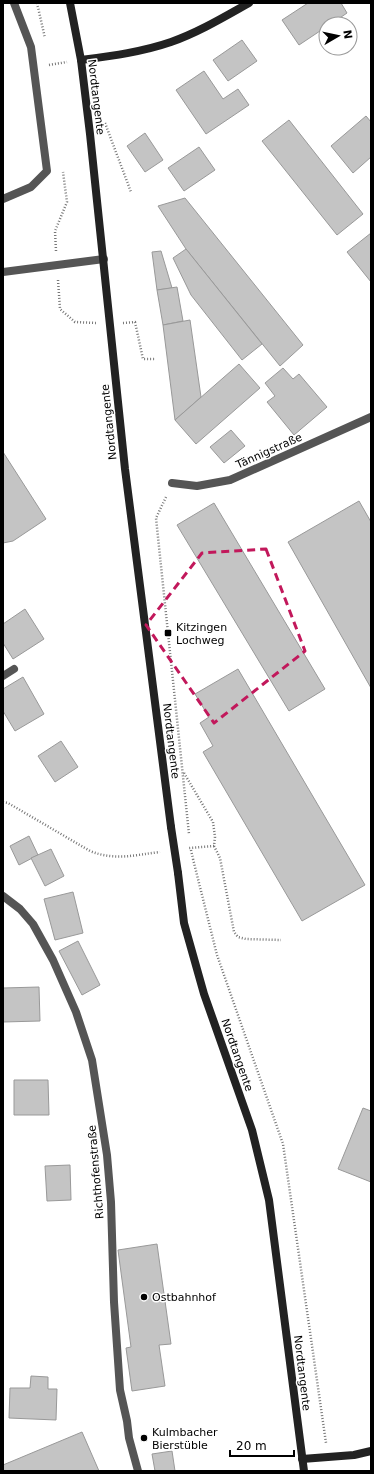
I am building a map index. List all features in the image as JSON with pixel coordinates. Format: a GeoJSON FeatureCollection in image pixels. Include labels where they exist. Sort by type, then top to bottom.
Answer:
{"type":"FeatureCollection","features":[{"type":"Feature","properties":{"kind":"main road","name":"Nordtangente"},"geometry":{"type":"LineString","coordinates":[[70,3],[81,60],[104,259],[125,469],[184,923],[200,980],[252,1130],[269,1200],[304,1471]]}},
{"type":"Feature","properties":{"kind":"main road"},"geometry":{"type":"LineString","coordinates":[[81,60],[134,52],[171,42],[200,30],[249,3]]}},
{"type":"Feature","properties":{"kind":"main road"},"geometry":{"type":"LineString","coordinates":[[302,1460],[354,1455],[371,1451]]}},
{"type":"Feature","properties":{"kind":"street"},"geometry":{"type":"LineString","coordinates":[[3,199],[31,187],[47,171],[31,47],[14,3]]}},
{"type":"Feature","properties":{"kind":"street"},"geometry":{"type":"LineString","coordinates":[[3,272],[104,259]]}},
{"type":"Feature","properties":{"kind":"street","name":"Tännigstraße"},"geometry":{"type":"LineString","coordinates":[[172,483],[197,486],[230,480],[371,417]]}},
{"type":"Feature","properties":{"kind":"street"},"geometry":{"type":"LineString","coordinates":[[3,676],[14,669]]}},
{"type":"Feature","properties":{"kind":"street","name":"Richthofenstraße"},"geometry":{"type":"LineString","coordinates":[[3,896],[20,909],[33,924],[53,960],[76,1012],[92,1060],[107,1155],[112,1202],[114,1302],[120,1390],[129,1438],[138,1471]]}},
{"type":"Feature","properties":{"kind":"path"},"geometry":{"type":"LineString","coordinates":[[37,3],[46,42]]}},
{"type":"Feature","properties":{"kind":"path"},"geometry":{"type":"LineString","coordinates":[[48,58],[49,65]]}},
{"type":"Feature","properties":{"kind":"path"},"geometry":{"type":"LineString","coordinates":[[63,172],[67,202],[55,231],[60,310],[75,322],[110,324],[135,322],[143,359],[155,359]]}},
{"type":"Feature","properties":{"kind":"path"},"geometry":{"type":"LineString","coordinates":[[172,483],[156,518],[189,838]]}},
{"type":"Feature","properties":{"kind":"path"},"geometry":{"type":"LineString","coordinates":[[182,771],[213,822],[215,838],[214,846],[220,858],[234,932],[238,938],[281,940]]}},
{"type":"Feature","properties":{"kind":"path"},"geometry":{"type":"LineString","coordinates":[[3,802],[8,802],[90,851],[103,856],[119,857]]}},
{"type":"Feature","properties":{"kind":"path"},"geometry":{"type":"LineString","coordinates":[[202,847],[214,846]]}},
{"type":"Feature","properties":{"kind":"highlighted area"},"geometry":{"type":"Polygon","coordinates":[[[266,549],[305,651],[214,723],[146,625],[202,553],[266,549]]]}},
{"type":"Feature","properties":{"kind":"building"},"geometry":{"type":"Polygon","coordinates":[[[308,3],[341,3],[347,13],[343,16],[318,16],[318,32],[299,45],[282,20],[308,3]]]}},
{"type":"Feature","properties":{"kind":"building"},"geometry":{"type":"Polygon","coordinates":[[[242,40],[257,61],[228,81],[213,60],[242,40]]]}},
{"type":"Feature","properties":{"kind":"building"},"geometry":{"type":"Polygon","coordinates":[[[204,71],[223,99],[238,89],[249,105],[206,134],[176,90],[204,71]]]}},
{"type":"Feature","properties":{"kind":"building"},"geometry":{"type":"Polygon","coordinates":[[[366,116],[371,122],[371,157],[353,173],[331,146],[366,116]]]}},
{"type":"Feature","properties":{"kind":"building"},"geometry":{"type":"Polygon","coordinates":[[[289,120],[363,214],[337,235],[262,141],[289,120]]]}},
{"type":"Feature","properties":{"kind":"building"},"geometry":{"type":"Polygon","coordinates":[[[145,133],[163,160],[145,172],[127,146],[145,133]]]}},
{"type":"Feature","properties":{"kind":"building"},"geometry":{"type":"Polygon","coordinates":[[[199,147],[215,170],[184,191],[168,168],[199,147]]]}},
{"type":"Feature","properties":{"kind":"building"},"geometry":{"type":"Polygon","coordinates":[[[185,198],[303,345],[280,366],[186,249],[158,206],[185,198]]]}},
{"type":"Feature","properties":{"kind":"building"},"geometry":{"type":"Polygon","coordinates":[[[371,233],[371,282],[347,252],[371,233]]]}},
{"type":"Feature","properties":{"kind":"building"},"geometry":{"type":"Polygon","coordinates":[[[186,249],[262,344],[242,360],[191,295],[173,258],[186,249]]]}},
{"type":"Feature","properties":{"kind":"building"},"geometry":{"type":"Polygon","coordinates":[[[161,251],[172,288],[157,290],[152,252],[161,251]]]}},
{"type":"Feature","properties":{"kind":"building"},"geometry":{"type":"Polygon","coordinates":[[[177,287],[183,321],[163,325],[157,290],[177,287]]]}},
{"type":"Feature","properties":{"kind":"building"},"geometry":{"type":"Polygon","coordinates":[[[190,320],[201,397],[175,420],[163,325],[190,320]]]}},
{"type":"Feature","properties":{"kind":"building"},"geometry":{"type":"Polygon","coordinates":[[[239,364],[260,388],[196,444],[175,420],[239,364]]]}},
{"type":"Feature","properties":{"kind":"building"},"geometry":{"type":"Polygon","coordinates":[[[283,368],[293,379],[299,374],[327,407],[294,435],[267,402],[275,396],[265,383],[283,368]]]}},
{"type":"Feature","properties":{"kind":"building"},"geometry":{"type":"Polygon","coordinates":[[[231,430],[245,446],[224,463],[210,447],[231,430]]]}},
{"type":"Feature","properties":{"kind":"building"},"geometry":{"type":"Polygon","coordinates":[[[3,452],[46,519],[13,541],[3,543],[3,452]]]}},
{"type":"Feature","properties":{"kind":"building"},"geometry":{"type":"Polygon","coordinates":[[[359,501],[371,522],[371,688],[288,542],[359,501]]]}},
{"type":"Feature","properties":{"kind":"building"},"geometry":{"type":"Polygon","coordinates":[[[214,503],[325,689],[289,711],[177,525],[214,503]]]}},
{"type":"Feature","properties":{"kind":"building"},"geometry":{"type":"Polygon","coordinates":[[[25,609],[44,639],[13,659],[3,643],[3,624],[25,609]]]}},
{"type":"Feature","properties":{"kind":"building"},"geometry":{"type":"Polygon","coordinates":[[[238,669],[365,885],[302,921],[203,752],[213,746],[200,723],[209,717],[195,694],[238,669]]]}},
{"type":"Feature","properties":{"kind":"building"},"geometry":{"type":"Polygon","coordinates":[[[23,677],[44,714],[15,731],[3,711],[3,689],[23,677]]]}},
{"type":"Feature","properties":{"kind":"building"},"geometry":{"type":"Polygon","coordinates":[[[61,741],[78,767],[55,782],[38,756],[61,741]]]}},
{"type":"Feature","properties":{"kind":"building"},"geometry":{"type":"Polygon","coordinates":[[[29,836],[38,855],[19,865],[10,846],[29,836]]]}},
{"type":"Feature","properties":{"kind":"building"},"geometry":{"type":"Polygon","coordinates":[[[51,849],[64,876],[45,886],[31,858],[51,849]]]}},
{"type":"Feature","properties":{"kind":"building"},"geometry":{"type":"Polygon","coordinates":[[[73,892],[83,933],[55,940],[44,899],[73,892]]]}},
{"type":"Feature","properties":{"kind":"building"},"geometry":{"type":"Polygon","coordinates":[[[78,941],[100,985],[82,995],[59,951],[78,941]]]}},
{"type":"Feature","properties":{"kind":"building"},"geometry":{"type":"Polygon","coordinates":[[[39,987],[40,1021],[3,1022],[3,988],[39,987]]]}},
{"type":"Feature","properties":{"kind":"building"},"geometry":{"type":"Polygon","coordinates":[[[14,1080],[48,1080],[49,1115],[14,1115],[14,1080]]]}},
{"type":"Feature","properties":{"kind":"building"},"geometry":{"type":"Polygon","coordinates":[[[363,1108],[371,1111],[371,1182],[338,1169],[363,1108]]]}},
{"type":"Feature","properties":{"kind":"building"},"geometry":{"type":"Polygon","coordinates":[[[70,1165],[71,1200],[47,1201],[45,1166],[70,1165]]]}},
{"type":"Feature","properties":{"kind":"building","name":"Ostbahnhof"},"geometry":{"type":"Polygon","coordinates":[[[157,1244],[171,1344],[159,1345],[165,1386],[132,1391],[126,1348],[131,1347],[118,1250],[157,1244]]]}},
{"type":"Feature","properties":{"kind":"building"},"geometry":{"type":"Polygon","coordinates":[[[31,1376],[48,1377],[48,1389],[57,1389],[56,1420],[9,1418],[10,1388],[30,1388],[31,1376]]]}},
{"type":"Feature","properties":{"kind":"building"},"geometry":{"type":"Polygon","coordinates":[[[82,1432],[99,1471],[3,1471],[3,1465],[82,1432]]]}},
{"type":"Feature","properties":{"kind":"building"},"geometry":{"type":"Polygon","coordinates":[[[172,1451],[175,1471],[155,1471],[152,1454],[172,1451]]]}},
{"type":"Feature","properties":{"kind":"place","name":"Kitzingen Lochweg"},"geometry":{"type":"Point","coordinates":[168,633]}},
{"type":"Feature","properties":{"kind":"place","name":"Ostbahnhof"},"geometry":{"type":"Point","coordinates":[144,1297]}},
{"type":"Feature","properties":{"kind":"place","name":"Kulmbacher Bierstüble"},"geometry":{"type":"Point","coordinates":[144,1438]}}]}
